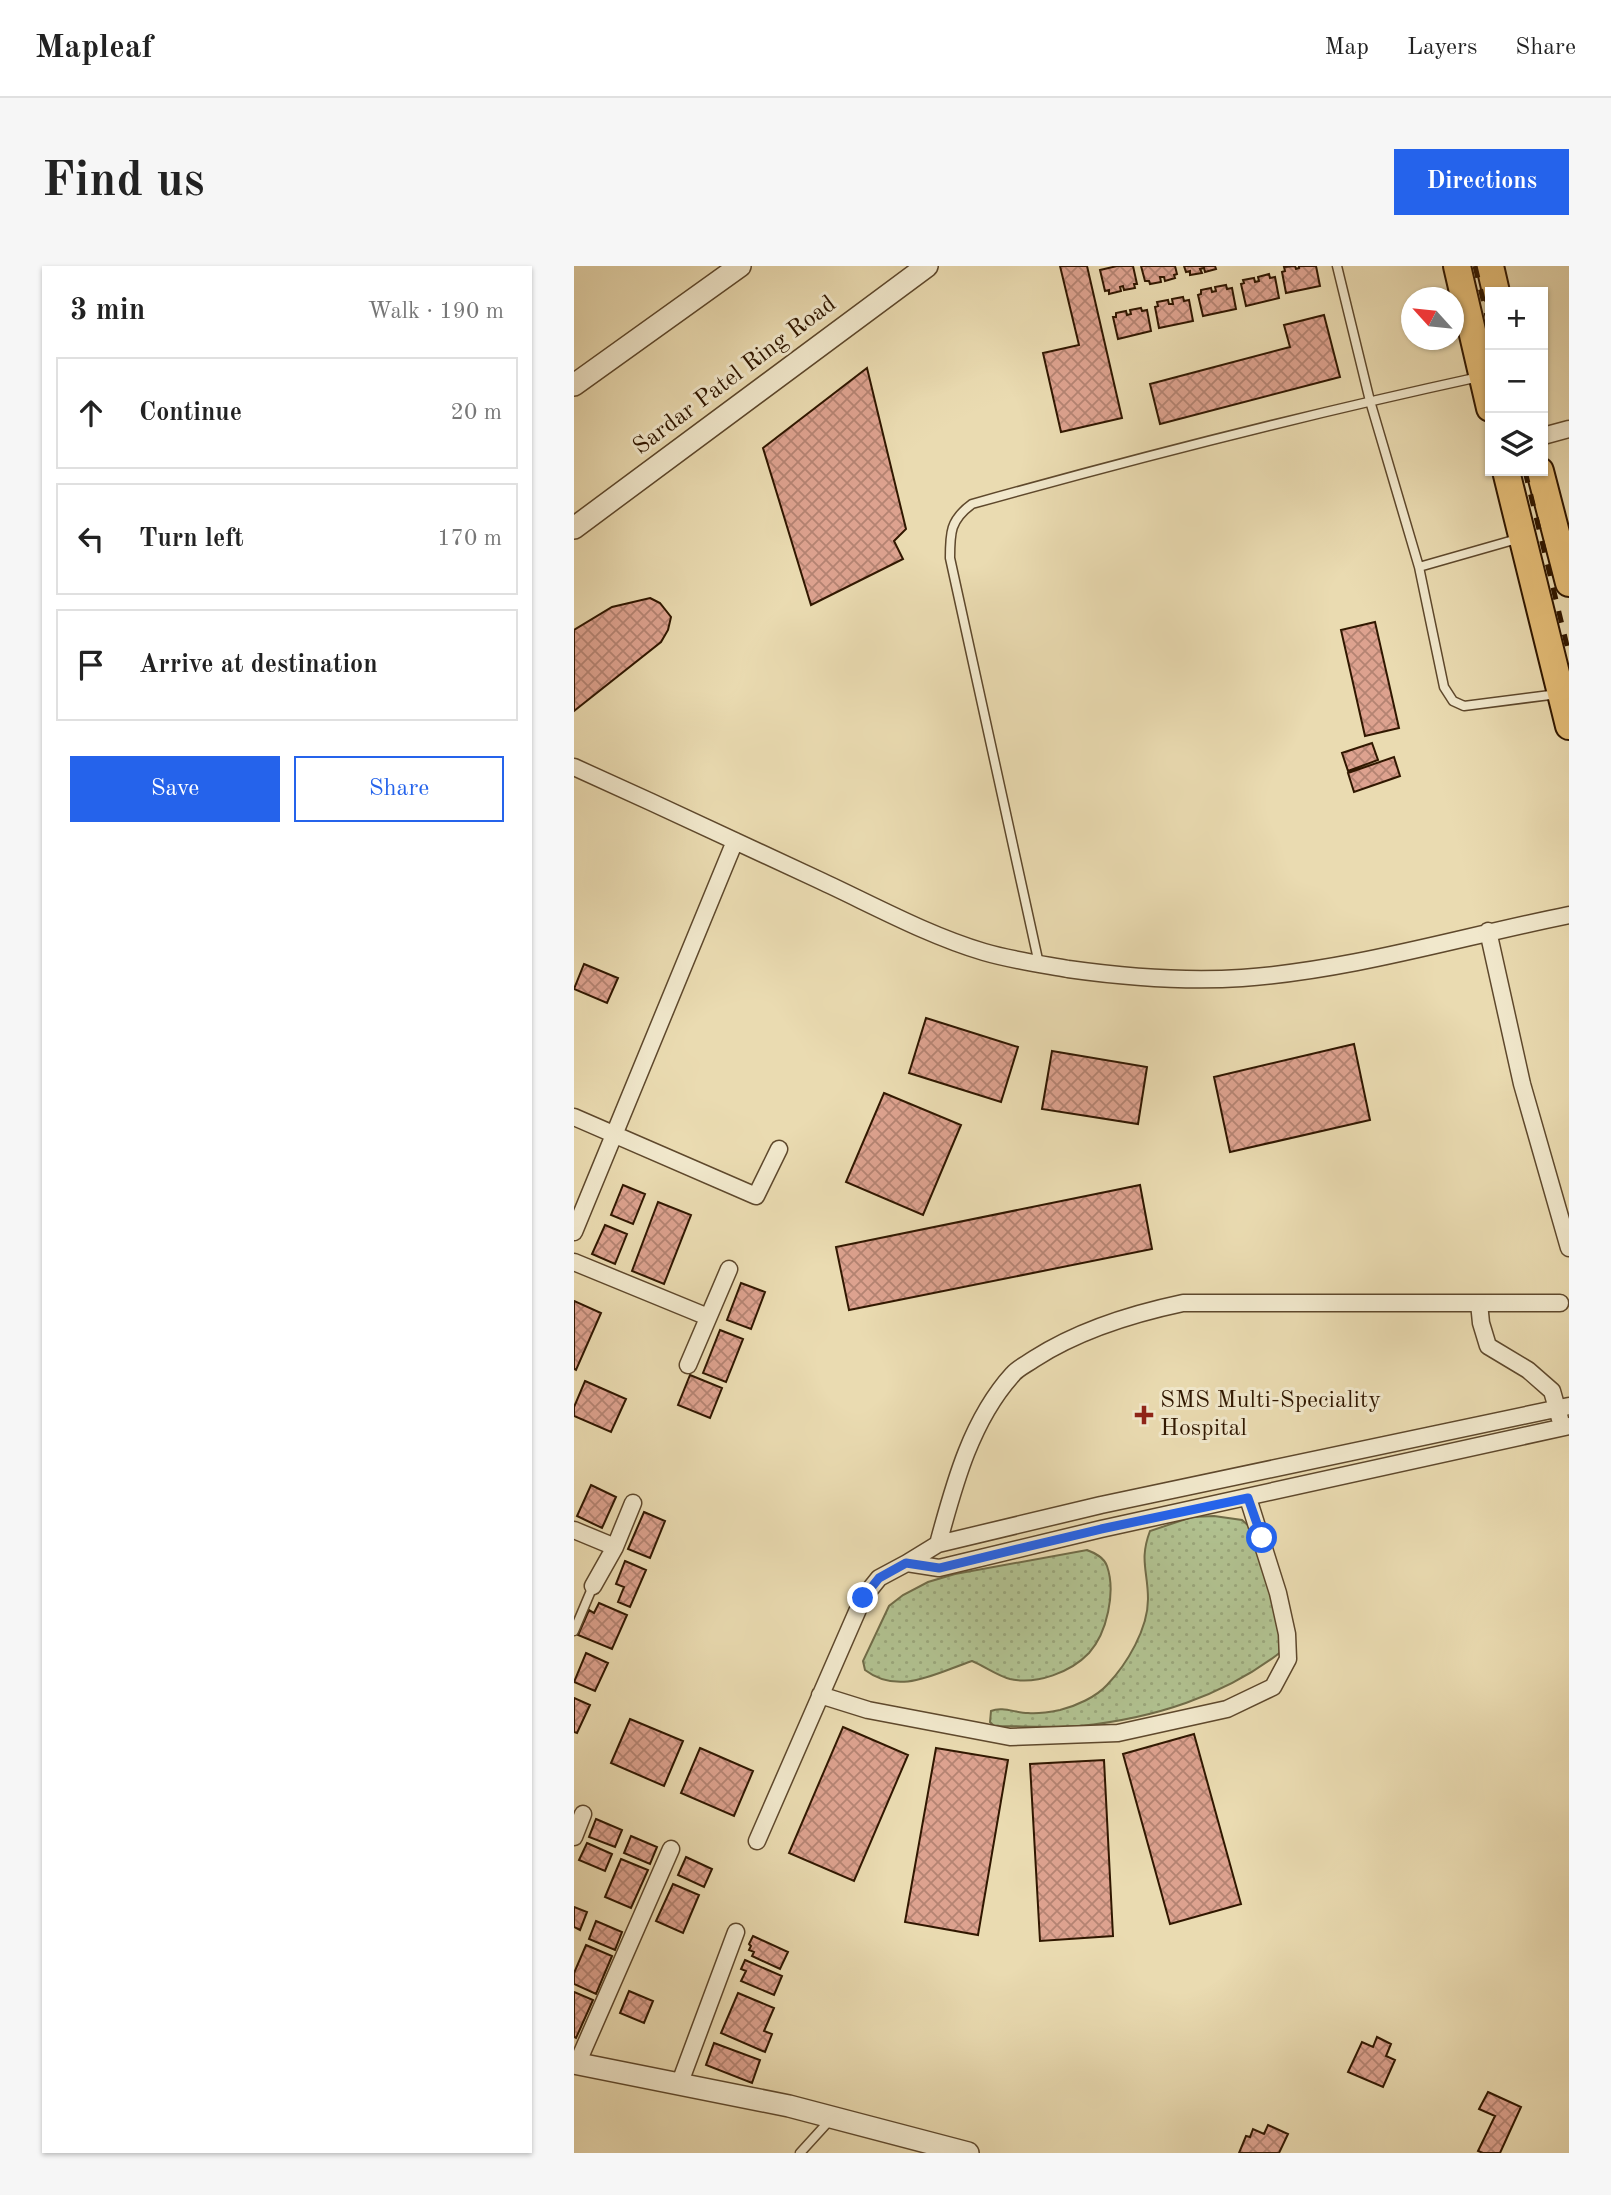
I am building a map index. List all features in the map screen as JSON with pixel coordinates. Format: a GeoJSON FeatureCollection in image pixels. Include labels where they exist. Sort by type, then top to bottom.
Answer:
{"type":"FeatureCollection","features":[{"type":"Feature","properties":{"kind":"main road"},"geometry":{"type":"LineString","coordinates":[[1457,266],[1485,388]]}},
{"type":"Feature","properties":{"kind":"main road"},"geometry":{"type":"LineString","coordinates":[[1490,266],[1495,287]]}},
{"type":"Feature","properties":{"kind":"main road"},"geometry":{"type":"LineString","coordinates":[[1507,476],[1569,726]]}},
{"type":"Feature","properties":{"kind":"main road"},"geometry":{"type":"LineString","coordinates":[[1542,476],[1569,583]]}},
{"type":"Feature","properties":{"kind":"street"},"geometry":{"type":"LineString","coordinates":[[574,385],[740,266]]}},
{"type":"Feature","properties":{"kind":"street","name":"Sardar Patel Ring Road"},"geometry":{"type":"LineString","coordinates":[[574,528],[927,266]]}},
{"type":"Feature","properties":{"kind":"street"},"geometry":{"type":"LineString","coordinates":[[1548,435],[1569,429]]}},
{"type":"Feature","properties":{"kind":"street"},"geometry":{"type":"LineString","coordinates":[[574,767],[911,923],[984,952],[1114,976],[1190,980],[1241,978],[1313,970],[1388,957],[1488,931],[1569,915]]}},
{"type":"Feature","properties":{"kind":"street"},"geometry":{"type":"LineString","coordinates":[[574,1231],[735,841]]}},
{"type":"Feature","properties":{"kind":"street"},"geometry":{"type":"LineString","coordinates":[[1488,931],[1522,1084],[1569,1248]]}},
{"type":"Feature","properties":{"kind":"street"},"geometry":{"type":"LineString","coordinates":[[574,1117],[756,1196],[779,1149]]}},
{"type":"Feature","properties":{"kind":"street"},"geometry":{"type":"LineString","coordinates":[[574,1262],[708,1317]]}},
{"type":"Feature","properties":{"kind":"street"},"geometry":{"type":"LineString","coordinates":[[688,1364],[729,1269]]}},
{"type":"Feature","properties":{"kind":"street"},"geometry":{"type":"LineString","coordinates":[[938,1544],[952,1492],[974,1436],[993,1399],[1014,1372],[1059,1343],[1139,1313],[1183,1303],[1560,1303]]}},
{"type":"Feature","properties":{"kind":"street"},"geometry":{"type":"LineString","coordinates":[[906,1563],[939,1568],[1110,1527],[1566,1427],[1563,1407],[1552,1391],[1528,1370],[1488,1346],[1481,1323],[1479,1303]]}},
{"type":"Feature","properties":{"kind":"street"},"geometry":{"type":"LineString","coordinates":[[757,1842],[863,1598],[879,1578],[938,1544],[1105,1504],[1563,1407]]}},
{"type":"Feature","properties":{"kind":"street"},"geometry":{"type":"LineString","coordinates":[[820,1695],[868,1710],[1010,1737],[1118,1733],[1227,1709],[1273,1687],[1288,1658],[1287,1634],[1278,1593],[1248,1498]]}},
{"type":"Feature","properties":{"kind":"street"},"geometry":{"type":"LineString","coordinates":[[593,1586],[615,1547],[633,1503]]}},
{"type":"Feature","properties":{"kind":"street"},"geometry":{"type":"LineString","coordinates":[[1105,1504],[1110,1527]]}},
{"type":"Feature","properties":{"kind":"street"},"geometry":{"type":"LineString","coordinates":[[574,1530],[615,1547]]}},
{"type":"Feature","properties":{"kind":"street"},"geometry":{"type":"LineString","coordinates":[[574,1837],[583,1814]]}},
{"type":"Feature","properties":{"kind":"street"},"geometry":{"type":"LineString","coordinates":[[671,1849],[575,2063],[789,2106],[968,2153]]}},
{"type":"Feature","properties":{"kind":"street"},"geometry":{"type":"LineString","coordinates":[[678,2085],[736,1931]]}},
{"type":"Feature","properties":{"kind":"lane"},"geometry":{"type":"LineString","coordinates":[[1337,266],[1370,401],[1419,568],[1444,687],[1453,701],[1464,706],[1561,694]]}},
{"type":"Feature","properties":{"kind":"lane"},"geometry":{"type":"LineString","coordinates":[[1039,964],[950,558],[950,532],[964,510],[972,504],[1070,476],[1370,401],[1482,376]]}},
{"type":"Feature","properties":{"kind":"lane"},"geometry":{"type":"LineString","coordinates":[[1419,568],[1523,537]]}},
{"type":"Feature","properties":{"kind":"lane"},"geometry":{"type":"LineString","coordinates":[[574,1631],[593,1586]]}},
{"type":"Feature","properties":{"kind":"lane"},"geometry":{"type":"LineString","coordinates":[[800,2153],[832,2117]]}},
{"type":"Feature","properties":{"kind":"green space"},"geometry":{"type":"Polygon","coordinates":[[[1214,1516],[1242,1520],[1250,1527],[1287,1617],[1282,1651],[1260,1667],[1212,1693],[1133,1718],[1068,1727],[994,1726],[990,1722],[991,1711],[1056,1711],[1092,1697],[1102,1689],[1115,1677],[1129,1656],[1144,1622],[1148,1599],[1145,1550],[1150,1531],[1192,1517],[1214,1516]]]}},
{"type":"Feature","properties":{"kind":"green space"},"geometry":{"type":"Polygon","coordinates":[[[1087,1550],[1106,1563],[1110,1576],[1110,1600],[1101,1635],[1089,1653],[1073,1666],[1053,1675],[1031,1680],[1005,1678],[972,1661],[931,1676],[904,1682],[878,1678],[865,1670],[863,1661],[889,1606],[903,1595],[928,1582],[955,1574],[1087,1550]]]}},
{"type":"Feature","properties":{"kind":"building"},"geometry":{"type":"Polygon","coordinates":[[[1060,266],[1087,266],[1122,418],[1061,432],[1043,353],[1079,345],[1060,266]]]}},
{"type":"Feature","properties":{"kind":"building"},"geometry":{"type":"Polygon","coordinates":[[[1133,266],[1137,284],[1134,284],[1135,288],[1124,290],[1123,286],[1120,287],[1121,291],[1109,294],[1109,290],[1105,291],[1100,270],[1133,266]]]}},
{"type":"Feature","properties":{"kind":"building"},"geometry":{"type":"Polygon","coordinates":[[[1141,266],[1175,266],[1177,274],[1174,275],[1175,278],[1165,281],[1164,277],[1160,277],[1161,282],[1150,284],[1145,281],[1141,266]]]}},
{"type":"Feature","properties":{"kind":"building"},"geometry":{"type":"Polygon","coordinates":[[[1184,266],[1215,266],[1216,269],[1205,272],[1204,268],[1200,269],[1202,273],[1190,275],[1190,271],[1186,272],[1184,266]]]}},
{"type":"Feature","properties":{"kind":"building"},"geometry":{"type":"Polygon","coordinates":[[[1295,266],[1296,269],[1299,266],[1316,266],[1320,286],[1286,293],[1282,272],[1285,271],[1284,267],[1295,266]]]}},
{"type":"Feature","properties":{"kind":"building"},"geometry":{"type":"Polygon","coordinates":[[[1269,274],[1270,278],[1275,277],[1279,298],[1246,306],[1241,284],[1244,283],[1243,280],[1254,278],[1255,282],[1259,281],[1258,277],[1269,274]]]}},
{"type":"Feature","properties":{"kind":"building"},"geometry":{"type":"Polygon","coordinates":[[[1226,285],[1227,289],[1232,288],[1236,309],[1203,316],[1198,295],[1201,290],[1211,288],[1212,292],[1216,291],[1215,287],[1226,285]]]}},
{"type":"Feature","properties":{"kind":"building"},"geometry":{"type":"Polygon","coordinates":[[[1183,297],[1184,301],[1189,300],[1193,321],[1159,328],[1155,307],[1158,306],[1157,302],[1168,300],[1169,304],[1173,304],[1172,299],[1183,297]]]}},
{"type":"Feature","properties":{"kind":"building"},"geometry":{"type":"Polygon","coordinates":[[[1141,308],[1142,311],[1147,310],[1151,331],[1118,339],[1113,317],[1116,317],[1116,313],[1126,311],[1127,315],[1131,314],[1130,310],[1141,308]]]}},
{"type":"Feature","properties":{"kind":"building"},"geometry":{"type":"Polygon","coordinates":[[[1324,315],[1340,377],[1160,424],[1150,384],[1290,347],[1284,325],[1324,315]]]}},
{"type":"Feature","properties":{"kind":"building"},"geometry":{"type":"Polygon","coordinates":[[[867,368],[906,529],[894,541],[903,559],[811,605],[763,448],[867,368]]]}},
{"type":"Feature","properties":{"kind":"building"},"geometry":{"type":"Polygon","coordinates":[[[650,598],[660,603],[671,617],[661,642],[574,711],[574,630],[612,607],[650,598]]]}},
{"type":"Feature","properties":{"kind":"building"},"geometry":{"type":"Polygon","coordinates":[[[1375,622],[1399,728],[1365,736],[1341,630],[1375,622]]]}},
{"type":"Feature","properties":{"kind":"building"},"geometry":{"type":"Polygon","coordinates":[[[1372,743],[1378,760],[1348,771],[1342,753],[1372,743]]]}},
{"type":"Feature","properties":{"kind":"building"},"geometry":{"type":"Polygon","coordinates":[[[1394,757],[1400,776],[1354,792],[1348,773],[1394,757]]]}},
{"type":"Feature","properties":{"kind":"building"},"geometry":{"type":"Polygon","coordinates":[[[584,964],[618,978],[607,1003],[574,989],[584,964]]]}},
{"type":"Feature","properties":{"kind":"building"},"geometry":{"type":"Polygon","coordinates":[[[926,1018],[1018,1047],[1001,1102],[909,1073],[926,1018]]]}},
{"type":"Feature","properties":{"kind":"building"},"geometry":{"type":"Polygon","coordinates":[[[1354,1044],[1370,1120],[1230,1152],[1214,1077],[1354,1044]]]}},
{"type":"Feature","properties":{"kind":"building"},"geometry":{"type":"Polygon","coordinates":[[[1052,1051],[1147,1067],[1138,1124],[1042,1109],[1052,1051]]]}},
{"type":"Feature","properties":{"kind":"building"},"geometry":{"type":"Polygon","coordinates":[[[884,1093],[961,1125],[923,1215],[846,1182],[884,1093]]]}},
{"type":"Feature","properties":{"kind":"building"},"geometry":{"type":"Polygon","coordinates":[[[623,1185],[645,1194],[633,1224],[611,1215],[623,1185]]]}},
{"type":"Feature","properties":{"kind":"building"},"geometry":{"type":"Polygon","coordinates":[[[1140,1185],[1152,1249],[849,1310],[836,1247],[1140,1185]]]}},
{"type":"Feature","properties":{"kind":"building"},"geometry":{"type":"Polygon","coordinates":[[[658,1202],[691,1215],[664,1284],[632,1271],[658,1202]]]}},
{"type":"Feature","properties":{"kind":"building"},"geometry":{"type":"Polygon","coordinates":[[[605,1225],[627,1234],[615,1264],[592,1254],[605,1225]]]}},
{"type":"Feature","properties":{"kind":"building"},"geometry":{"type":"Polygon","coordinates":[[[741,1283],[765,1292],[751,1329],[727,1320],[741,1283]]]}},
{"type":"Feature","properties":{"kind":"building"},"geometry":{"type":"Polygon","coordinates":[[[574,1301],[601,1313],[576,1370],[574,1369],[574,1301]]]}},
{"type":"Feature","properties":{"kind":"building"},"geometry":{"type":"Polygon","coordinates":[[[720,1330],[743,1339],[726,1382],[703,1373],[720,1330]]]}},
{"type":"Feature","properties":{"kind":"building"},"geometry":{"type":"Polygon","coordinates":[[[690,1375],[722,1388],[710,1418],[678,1405],[690,1375]]]}},
{"type":"Feature","properties":{"kind":"building"},"geometry":{"type":"Polygon","coordinates":[[[585,1381],[626,1399],[611,1432],[574,1416],[574,1407],[585,1381]]]}},
{"type":"Feature","properties":{"kind":"building"},"geometry":{"type":"Polygon","coordinates":[[[591,1485],[616,1497],[602,1528],[577,1516],[591,1485]]]}},
{"type":"Feature","properties":{"kind":"building"},"geometry":{"type":"Polygon","coordinates":[[[644,1512],[665,1521],[650,1558],[628,1549],[644,1512]]]}},
{"type":"Feature","properties":{"kind":"building"},"geometry":{"type":"Polygon","coordinates":[[[625,1561],[646,1570],[630,1607],[618,1602],[624,1587],[616,1584],[625,1561]]]}},
{"type":"Feature","properties":{"kind":"building"},"geometry":{"type":"Polygon","coordinates":[[[599,1603],[627,1615],[612,1649],[578,1635],[589,1610],[594,1613],[599,1603]]]}},
{"type":"Feature","properties":{"kind":"building"},"geometry":{"type":"Polygon","coordinates":[[[586,1653],[608,1663],[595,1691],[574,1682],[586,1653]]]}},
{"type":"Feature","properties":{"kind":"building"},"geometry":{"type":"Polygon","coordinates":[[[574,1698],[590,1705],[577,1733],[574,1732],[574,1698]]]}},
{"type":"Feature","properties":{"kind":"building"},"geometry":{"type":"Polygon","coordinates":[[[630,1719],[683,1741],[664,1786],[611,1763],[630,1719]]]}},
{"type":"Feature","properties":{"kind":"building"},"geometry":{"type":"Polygon","coordinates":[[[843,1727],[908,1755],[854,1881],[789,1853],[843,1727]]]}},
{"type":"Feature","properties":{"kind":"building"},"geometry":{"type":"Polygon","coordinates":[[[1194,1734],[1241,1904],[1170,1924],[1123,1754],[1194,1734]]]}},
{"type":"Feature","properties":{"kind":"building"},"geometry":{"type":"Polygon","coordinates":[[[700,1748],[753,1771],[734,1816],[681,1793],[700,1748]]]}},
{"type":"Feature","properties":{"kind":"building"},"geometry":{"type":"Polygon","coordinates":[[[936,1748],[1008,1760],[978,1935],[905,1922],[936,1748]]]}},
{"type":"Feature","properties":{"kind":"building"},"geometry":{"type":"Polygon","coordinates":[[[1104,1760],[1113,1936],[1040,1941],[1030,1764],[1104,1760]]]}},
{"type":"Feature","properties":{"kind":"building"},"geometry":{"type":"Polygon","coordinates":[[[596,1819],[622,1830],[615,1847],[589,1837],[596,1819]]]}},
{"type":"Feature","properties":{"kind":"building"},"geometry":{"type":"Polygon","coordinates":[[[631,1836],[657,1847],[650,1864],[624,1853],[631,1836]]]}},
{"type":"Feature","properties":{"kind":"building"},"geometry":{"type":"Polygon","coordinates":[[[587,1843],[612,1854],[605,1871],[579,1860],[587,1843]]]}},
{"type":"Feature","properties":{"kind":"building"},"geometry":{"type":"Polygon","coordinates":[[[686,1857],[712,1869],[704,1887],[678,1875],[686,1857]]]}},
{"type":"Feature","properties":{"kind":"building"},"geometry":{"type":"Polygon","coordinates":[[[621,1859],[648,1870],[631,1908],[605,1897],[621,1859]]]}},
{"type":"Feature","properties":{"kind":"building"},"geometry":{"type":"Polygon","coordinates":[[[673,1884],[699,1895],[683,1933],[656,1921],[673,1884]]]}},
{"type":"Feature","properties":{"kind":"building"},"geometry":{"type":"Polygon","coordinates":[[[574,1907],[587,1912],[580,1930],[574,1927],[574,1907]]]}},
{"type":"Feature","properties":{"kind":"building"},"geometry":{"type":"Polygon","coordinates":[[[596,1921],[622,1932],[615,1950],[589,1939],[596,1921]]]}},
{"type":"Feature","properties":{"kind":"building"},"geometry":{"type":"Polygon","coordinates":[[[753,1936],[788,1952],[780,1969],[752,1956],[754,1952],[749,1950],[749,1944],[753,1936]]]}},
{"type":"Feature","properties":{"kind":"building"},"geometry":{"type":"Polygon","coordinates":[[[586,1945],[612,1956],[596,1994],[574,1984],[574,1973],[586,1945]]]}},
{"type":"Feature","properties":{"kind":"building"},"geometry":{"type":"Polygon","coordinates":[[[745,1960],[782,1976],[774,1995],[741,1981],[746,1971],[741,1969],[745,1960]]]}},
{"type":"Feature","properties":{"kind":"building"},"geometry":{"type":"Polygon","coordinates":[[[629,1991],[653,2001],[644,2023],[620,2013],[629,1991]]]}},
{"type":"Feature","properties":{"kind":"building"},"geometry":{"type":"Polygon","coordinates":[[[574,1992],[593,2000],[576,2038],[574,2037],[574,1992]]]}},
{"type":"Feature","properties":{"kind":"building"},"geometry":{"type":"Polygon","coordinates":[[[738,1993],[774,2008],[764,2031],[772,2034],[765,2052],[721,2033],[738,1993]]]}},
{"type":"Feature","properties":{"kind":"building"},"geometry":{"type":"Polygon","coordinates":[[[1377,2037],[1391,2044],[1386,2056],[1395,2060],[1383,2087],[1348,2072],[1362,2042],[1373,2047],[1377,2037]]]}},
{"type":"Feature","properties":{"kind":"building"},"geometry":{"type":"Polygon","coordinates":[[[714,2043],[760,2060],[752,2083],[706,2065],[714,2043]]]}},
{"type":"Feature","properties":{"kind":"building"},"geometry":{"type":"Polygon","coordinates":[[[1488,2092],[1521,2107],[1500,2153],[1478,2151],[1495,2116],[1479,2109],[1488,2092]]]}},
{"type":"Feature","properties":{"kind":"building"},"geometry":{"type":"Polygon","coordinates":[[[1268,2125],[1288,2134],[1279,2153],[1239,2153],[1246,2136],[1250,2137],[1253,2129],[1264,2134],[1268,2125]]]}},
{"type":"Feature","properties":{"kind":"railway"},"geometry":{"type":"LineString","coordinates":[[1475,266],[1485,308]]}},
{"type":"Feature","properties":{"kind":"railway"},"geometry":{"type":"LineString","coordinates":[[1526,476],[1569,654]]}},
{"type":"Feature","properties":{"kind":"place","name":"SMS Multi-Speciality Hospital"},"geometry":{"type":"Point","coordinates":[1144,1415]}},
{"type":"Feature","properties":{"kind":"route"},"geometry":{"type":"LineString","coordinates":[[863,1598],[879,1578],[906,1563],[939,1568],[1101,1529],[1248,1498],[1262,1538]]}}]}
